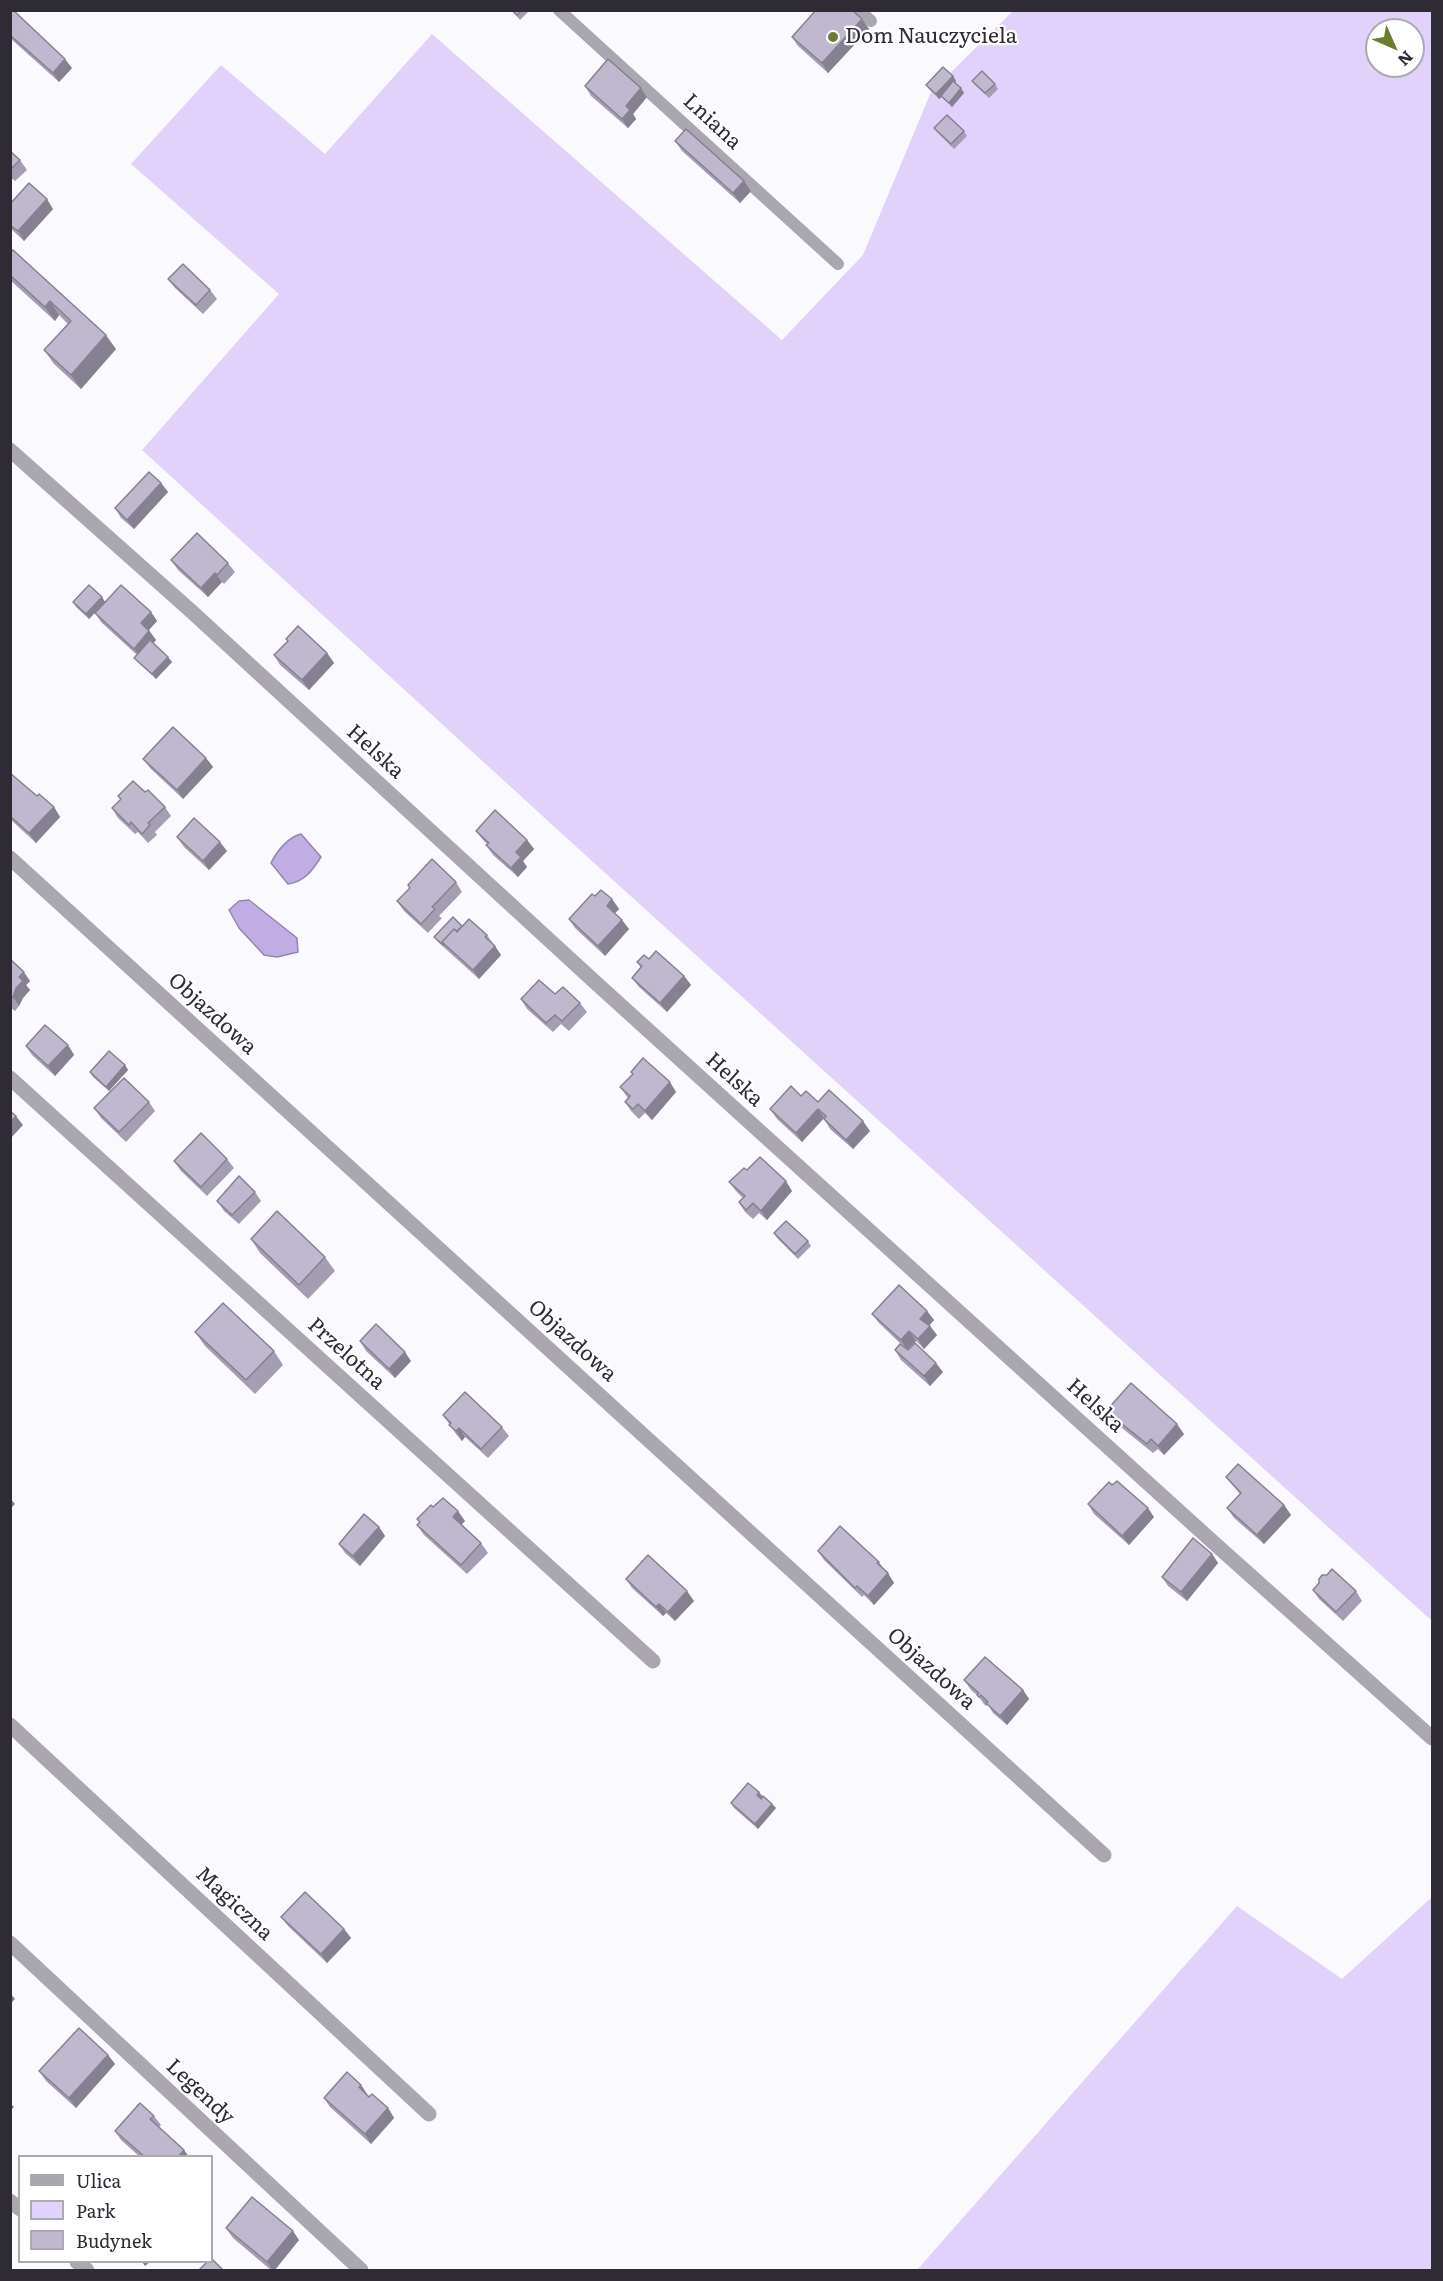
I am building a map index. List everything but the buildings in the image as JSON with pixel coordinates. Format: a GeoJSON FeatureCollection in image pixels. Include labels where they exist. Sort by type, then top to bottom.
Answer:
{"type":"FeatureCollection","features":[{"type":"Feature","properties":{"kind":"street","name":"Helska"},"geometry":{"type":"LineString","coordinates":[[10,450],[1214,1543],[1432,1738]]}},
{"type":"Feature","properties":{"kind":"street","name":"Objazdowa"},"geometry":{"type":"LineString","coordinates":[[10,858],[1104,1856]]}},
{"type":"Feature","properties":{"kind":"street","name":"Przelotna"},"geometry":{"type":"LineString","coordinates":[[10,1078],[653,1661]]}},
{"type":"Feature","properties":{"kind":"street","name":"Magiczna"},"geometry":{"type":"LineString","coordinates":[[10,1725],[429,2114]]}},
{"type":"Feature","properties":{"kind":"street","name":"Legendy"},"geometry":{"type":"LineString","coordinates":[[10,1943],[361,2271]]}},
{"type":"Feature","properties":{"kind":"lane","name":"Lniana"},"geometry":{"type":"LineString","coordinates":[[559,10],[838,264]]}},
{"type":"Feature","properties":{"kind":"lane"},"geometry":{"type":"LineString","coordinates":[[859,10],[871,21]]}},
{"type":"Feature","properties":{"kind":"green space"},"geometry":{"type":"Polygon","coordinates":[[[1013,11],[1432,11],[1432,1621],[582,852],[142,450],[279,294],[131,164],[221,65],[325,154],[432,34],[782,340],[863,255],[931,92],[1013,11]]]}},
{"type":"Feature","properties":{"kind":"green space"},"geometry":{"type":"Polygon","coordinates":[[[1432,1897],[1432,2270],[917,2270],[1237,1906],[1342,1979],[1432,1897]]]}},
{"type":"Feature","properties":{"kind":"shaded area"},"geometry":{"type":"Polygon","coordinates":[[[301,834],[321,857],[307,875],[299,881],[288,884],[271,863],[283,845],[301,834]]]}},
{"type":"Feature","properties":{"kind":"shaded area"},"geometry":{"type":"Polygon","coordinates":[[[249,900],[297,938],[298,952],[277,957],[264,955],[239,928],[229,910],[239,901],[249,900]]]}},
{"type":"Feature","properties":{"kind":"place","name":"Dom Nauczyciela"},"geometry":{"type":"Point","coordinates":[833,37]}}]}
